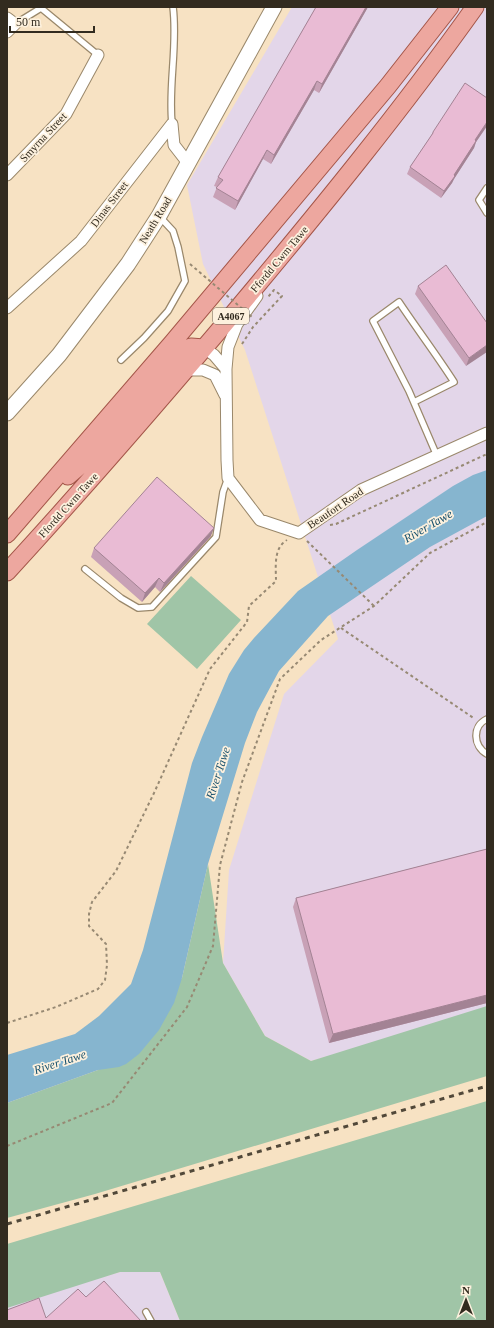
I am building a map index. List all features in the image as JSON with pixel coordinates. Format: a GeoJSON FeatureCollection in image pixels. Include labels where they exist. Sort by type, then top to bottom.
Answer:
{"type":"FeatureCollection","features":[{"type":"Feature","properties":{"kind":"main road","name":"Neath Road"},"geometry":{"type":"LineString","coordinates":[[7,413],[59,355],[128,264],[159,216],[274,7]]}},
{"type":"Feature","properties":{"kind":"main road","name":"A4067"},"geometry":{"type":"LineString","coordinates":[[7,534],[167,348],[388,86],[450,7]]}},
{"type":"Feature","properties":{"kind":"main road","name":"Ffordd Cwm Tawe"},"geometry":{"type":"LineString","coordinates":[[7,572],[63,511],[318,213],[444,51],[475,7]]}},
{"type":"Feature","properties":{"kind":"main road"},"geometry":{"type":"LineString","coordinates":[[24,514],[90,457],[180,350],[191,347],[204,348]]}},
{"type":"Feature","properties":{"kind":"street"},"geometry":{"type":"LineString","coordinates":[[7,32],[11,21]]}},
{"type":"Feature","properties":{"kind":"street","name":"Smyrna Street"},"geometry":{"type":"LineString","coordinates":[[7,175],[66,114],[98,55]]}},
{"type":"Feature","properties":{"kind":"street"},"geometry":{"type":"LineString","coordinates":[[172,124],[174,145],[188,163]]}},
{"type":"Feature","properties":{"kind":"street","name":"Dinas Street"},"geometry":{"type":"LineString","coordinates":[[7,308],[81,241],[172,124]]}},
{"type":"Feature","properties":{"kind":"street"},"geometry":{"type":"LineString","coordinates":[[228,478],[226,369],[228,347],[237,324],[318,213]]}},
{"type":"Feature","properties":{"kind":"street"},"geometry":{"type":"LineString","coordinates":[[204,348],[214,355],[226,369]]}},
{"type":"Feature","properties":{"kind":"street"},"geometry":{"type":"LineString","coordinates":[[185,370],[203,370],[215,376],[226,398]]}},
{"type":"Feature","properties":{"kind":"street","name":"Beaufort Road"},"geometry":{"type":"LineString","coordinates":[[228,478],[260,520],[299,533],[361,490],[487,433]]}},
{"type":"Feature","properties":{"kind":"lane"},"geometry":{"type":"LineString","coordinates":[[172,124],[170,104],[176,26],[173,7]]}},
{"type":"Feature","properties":{"kind":"lane"},"geometry":{"type":"LineString","coordinates":[[11,21],[41,8],[98,55]]}},
{"type":"Feature","properties":{"kind":"lane"},"geometry":{"type":"LineString","coordinates":[[487,188],[479,200],[487,213]]}},
{"type":"Feature","properties":{"kind":"lane"},"geometry":{"type":"LineString","coordinates":[[121,360],[144,338],[168,311],[185,281],[173,231],[159,216]]}},
{"type":"Feature","properties":{"kind":"lane"},"geometry":{"type":"LineString","coordinates":[[414,402],[454,382],[399,302],[373,321],[414,402],[437,456]]}},
{"type":"Feature","properties":{"kind":"lane"},"geometry":{"type":"LineString","coordinates":[[85,569],[121,598],[138,608],[152,607],[216,537],[223,492],[228,478]]}},
{"type":"Feature","properties":{"kind":"lane"},"geometry":{"type":"LineString","coordinates":[[487,719],[476,731],[476,741],[480,749],[487,754]]}},
{"type":"Feature","properties":{"kind":"lane"},"geometry":{"type":"LineString","coordinates":[[146,1312],[151,1321]]}},
{"type":"Feature","properties":{"kind":"path"},"geometry":{"type":"LineString","coordinates":[[190,264],[252,317]]}},
{"type":"Feature","properties":{"kind":"path"},"geometry":{"type":"LineString","coordinates":[[240,347],[253,327],[282,296],[274,290],[265,301]]}},
{"type":"Feature","properties":{"kind":"path"},"geometry":{"type":"LineString","coordinates":[[328,526],[336,524],[487,454]]}},
{"type":"Feature","properties":{"kind":"path"},"geometry":{"type":"LineString","coordinates":[[7,1146],[112,1103],[186,1007],[213,946],[220,865],[242,782],[280,680],[321,640],[374,606],[430,553],[487,522]]}},
{"type":"Feature","properties":{"kind":"path"},"geometry":{"type":"LineString","coordinates":[[7,1023],[56,1006],[98,988],[105,980],[107,965],[106,944],[90,926],[92,902],[116,871],[154,793],[210,669],[247,622],[249,606],[276,581],[276,555],[283,542],[299,533],[374,606]]}},
{"type":"Feature","properties":{"kind":"path"},"geometry":{"type":"LineString","coordinates":[[341,628],[481,724]]}},
{"type":"Feature","properties":{"kind":"shaded area"},"geometry":{"type":"Polygon","coordinates":[[[292,7],[487,7],[487,1011],[311,1061],[265,1036],[223,963],[229,870],[284,694],[338,639],[245,350],[203,264],[187,185],[292,7]]]}},
{"type":"Feature","properties":{"kind":"shaded area"},"geometry":{"type":"Polygon","coordinates":[[[120,1272],[160,1272],[180,1321],[7,1321],[7,1303],[120,1272]]]}},
{"type":"Feature","properties":{"kind":"green space"},"geometry":{"type":"Polygon","coordinates":[[[191,576],[241,620],[197,669],[147,624],[191,576]]]}},
{"type":"Feature","properties":{"kind":"green space"},"geometry":{"type":"Polygon","coordinates":[[[208,864],[223,963],[265,1036],[311,1061],[487,1006],[487,1076],[95,1194],[7,1218],[7,1103],[98,1070],[182,978],[208,864]]]}},
{"type":"Feature","properties":{"kind":"green space"},"geometry":{"type":"Polygon","coordinates":[[[487,1101],[487,1321],[180,1321],[160,1272],[120,1272],[7,1308],[7,1244],[487,1101]]]}},
{"type":"Feature","properties":{"kind":"water","name":"River Tawe"},"geometry":{"type":"Polygon","coordinates":[[[487,470],[487,516],[430,547],[328,616],[279,671],[257,712],[245,743],[208,864],[182,978],[174,1003],[159,1030],[139,1054],[126,1064],[119,1067],[98,1070],[7,1103],[7,1055],[75,1034],[99,1016],[131,984],[143,950],[192,763],[229,674],[244,650],[298,591],[453,486],[473,475],[487,470]]]}},
{"type":"Feature","properties":{"kind":"building"},"geometry":{"type":"Polygon","coordinates":[[[316,7],[366,7],[322,84],[317,81],[274,155],[267,150],[238,201],[216,188],[223,180],[218,177],[316,7]]]}},
{"type":"Feature","properties":{"kind":"building"},"geometry":{"type":"Polygon","coordinates":[[[465,83],[487,98],[487,122],[454,175],[455,176],[444,191],[410,167],[465,83]]]}},
{"type":"Feature","properties":{"kind":"building"},"geometry":{"type":"Polygon","coordinates":[[[446,265],[487,323],[487,345],[469,358],[418,286],[446,265]]]}},
{"type":"Feature","properties":{"kind":"building"},"geometry":{"type":"Polygon","coordinates":[[[157,477],[214,528],[164,583],[159,578],[145,593],[94,548],[157,477]]]}},
{"type":"Feature","properties":{"kind":"building"},"geometry":{"type":"Polygon","coordinates":[[[487,849],[487,995],[333,1034],[296,898],[487,849]]]}},
{"type":"Feature","properties":{"kind":"building"},"geometry":{"type":"Polygon","coordinates":[[[104,1281],[141,1321],[7,1321],[7,1310],[39,1298],[46,1318],[78,1289],[86,1297],[104,1281]]]}},
{"type":"Feature","properties":{"kind":"railway"},"geometry":{"type":"LineString","coordinates":[[7,1224],[487,1086]]}}]}
